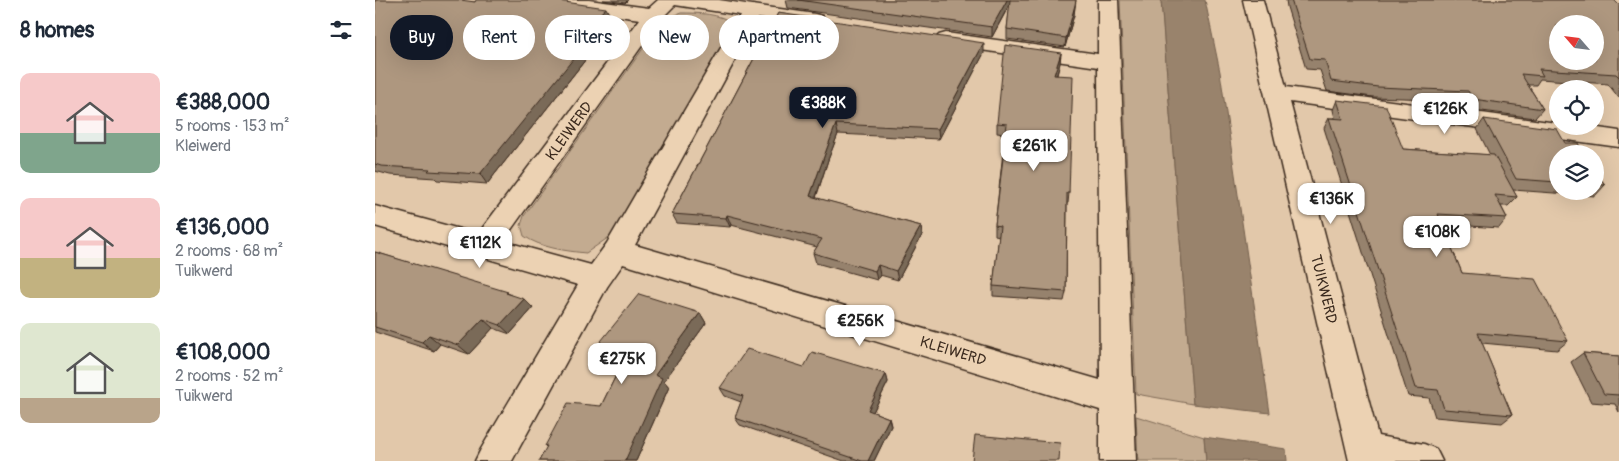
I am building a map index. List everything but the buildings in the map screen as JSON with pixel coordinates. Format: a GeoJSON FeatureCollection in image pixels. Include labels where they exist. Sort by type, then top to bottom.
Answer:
{"type":"FeatureCollection","features":[{"type":"Feature","properties":{"kind":"street","name":"KLEIWERD"},"geometry":{"type":"LineString","coordinates":[[545,0],[661,8]]}},
{"type":"Feature","properties":{"kind":"street"},"geometry":{"type":"LineString","coordinates":[[678,0],[779,15]]}},
{"type":"Feature","properties":{"kind":"street"},"geometry":{"type":"LineString","coordinates":[[1108,0],[1118,461]]}},
{"type":"Feature","properties":{"kind":"street","name":"TUIKWERD"},"geometry":{"type":"LineString","coordinates":[[1253,0],[1365,455]]}},
{"type":"Feature","properties":{"kind":"street","name":"KLEIWERD"},"geometry":{"type":"LineString","coordinates":[[483,248],[661,8]]}},
{"type":"Feature","properties":{"kind":"street"},"geometry":{"type":"LineString","coordinates":[[493,461],[597,279],[617,251],[752,11]]}},
{"type":"Feature","properties":{"kind":"street"},"geometry":{"type":"LineString","coordinates":[[926,36],[1109,62]]}},
{"type":"Feature","properties":{"kind":"street"},"geometry":{"type":"LineString","coordinates":[[1276,93],[1619,138]]}},
{"type":"Feature","properties":{"kind":"street"},"geometry":{"type":"LineString","coordinates":[[375,216],[597,279]]}},
{"type":"Feature","properties":{"kind":"street","name":"KLEIWERD"},"geometry":{"type":"LineString","coordinates":[[617,251],[1117,400]]}},
{"type":"Feature","properties":{"kind":"street"},"geometry":{"type":"LineString","coordinates":[[1365,455],[1424,461]]}},
{"type":"Feature","properties":{"kind":"shaded area"},"geometry":{"type":"Polygon","coordinates":[[[1120,0],[1161,0],[1193,404],[1136,394],[1120,0]]]}},
{"type":"Feature","properties":{"kind":"shaded area"},"geometry":{"type":"Polygon","coordinates":[[[1161,0],[1205,0],[1220,72],[1270,413],[1193,404],[1161,0]]]}},
{"type":"Feature","properties":{"kind":"shaded area"},"geometry":{"type":"Polygon","coordinates":[[[694,13],[709,14],[719,17],[719,53],[615,233],[586,253],[546,246],[524,236],[521,225],[524,216],[640,53],[640,60],[709,60],[709,15],[676,15],[694,13]]]}},
{"type":"Feature","properties":{"kind":"shaded area"},"geometry":{"type":"Polygon","coordinates":[[[1136,416],[1204,437],[1206,461],[1138,461],[1136,416]]]}},
{"type":"Feature","properties":{"kind":"shaded area"},"geometry":{"type":"Polygon","coordinates":[[[1204,437],[1286,449],[1287,461],[1206,461],[1204,437]]]}}]}
